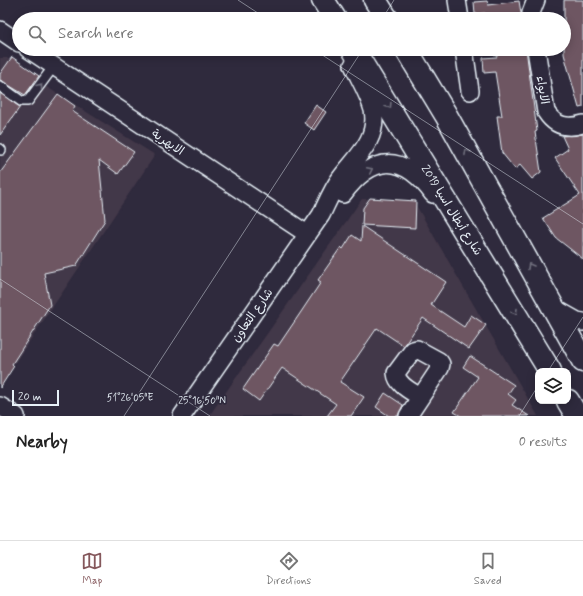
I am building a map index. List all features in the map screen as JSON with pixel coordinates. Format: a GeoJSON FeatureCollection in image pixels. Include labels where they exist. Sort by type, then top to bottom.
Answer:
{"type":"FeatureCollection","features":[{"type":"Feature","properties":{"kind":"main road"},"geometry":{"type":"LineString","coordinates":[[323,0],[331,12]]}},
{"type":"Feature","properties":{"kind":"main road"},"geometry":{"type":"LineString","coordinates":[[375,0],[383,12]]}},
{"type":"Feature","properties":{"kind":"main road","name":"شارع أبطال اسيا 2019"},"geometry":{"type":"LineString","coordinates":[[358,56],[548,368]]}},
{"type":"Feature","properties":{"kind":"main road"},"geometry":{"type":"LineString","coordinates":[[410,56],[446,115],[583,361]]}},
{"type":"Feature","properties":{"kind":"main road"},"geometry":{"type":"LineString","coordinates":[[570,404],[577,416]]}},
{"type":"Feature","properties":{"kind":"street"},"geometry":{"type":"LineString","coordinates":[[313,0],[321,12]]}},
{"type":"Feature","properties":{"kind":"street"},"geometry":{"type":"LineString","coordinates":[[386,0],[390,12]]}},
{"type":"Feature","properties":{"kind":"street"},"geometry":{"type":"LineString","coordinates":[[457,0],[459,12]]}},
{"type":"Feature","properties":{"kind":"street"},"geometry":{"type":"LineString","coordinates":[[531,12],[536,0]]}},
{"type":"Feature","properties":{"kind":"street"},"geometry":{"type":"LineString","coordinates":[[0,30],[12,38]]}},
{"type":"Feature","properties":{"kind":"street","name":"الابهرية"},"geometry":{"type":"LineString","coordinates":[[39,56],[308,234]]}},
{"type":"Feature","properties":{"kind":"street","name":"شارع التعاون"},"geometry":{"type":"LineString","coordinates":[[182,416],[321,215],[329,196],[340,179],[370,139],[373,129],[373,111],[347,56]]}},
{"type":"Feature","properties":{"kind":"street"},"geometry":{"type":"LineString","coordinates":[[465,56],[470,91]]}},
{"type":"Feature","properties":{"kind":"street","name":"الابواء"},"geometry":{"type":"LineString","coordinates":[[537,56],[546,112],[552,120],[562,126],[574,127],[583,124]]}},
{"type":"Feature","properties":{"kind":"street","name":"شارع التعاون"},"geometry":{"type":"LineString","coordinates":[[321,215],[338,200],[352,181],[366,171],[391,163],[406,167],[424,182],[500,287]]}},
{"type":"Feature","properties":{"kind":"street"},"geometry":{"type":"LineString","coordinates":[[554,308],[577,321],[583,322]]}},
{"type":"Feature","properties":{"kind":"street"},"geometry":{"type":"LineString","coordinates":[[408,416],[420,398]]}},
{"type":"Feature","properties":{"kind":"street"},"geometry":{"type":"LineString","coordinates":[[0,406],[16,416]]}},
{"type":"Feature","properties":{"kind":"lane"},"geometry":{"type":"LineString","coordinates":[[0,86],[22,101],[28,101],[54,66]]}},
{"type":"Feature","properties":{"kind":"shaded area"},"geometry":{"type":"Polygon","coordinates":[[[0,58],[7,58],[42,84],[155,155],[2,382],[0,381],[0,58]]]}},
{"type":"Feature","properties":{"kind":"shaded area"},"geometry":{"type":"Polygon","coordinates":[[[362,199],[413,200],[538,416],[209,416],[362,199]]]}},
{"type":"Feature","properties":{"kind":"building"},"geometry":{"type":"Polygon","coordinates":[[[564,0],[583,0],[583,107],[579,108],[565,56],[571,56],[571,12],[564,12],[564,0]]]}},
{"type":"Feature","properties":{"kind":"building"},"geometry":{"type":"Polygon","coordinates":[[[487,1],[488,5],[519,1],[521,12],[475,12],[474,2],[487,1]]]}},
{"type":"Feature","properties":{"kind":"building"},"geometry":{"type":"Polygon","coordinates":[[[527,56],[541,172],[532,179],[520,165],[515,169],[502,153],[497,116],[502,116],[495,72],[484,73],[483,58],[527,56]]]}},
{"type":"Feature","properties":{"kind":"building"},"geometry":{"type":"Polygon","coordinates":[[[12,57],[39,76],[25,95],[0,80],[0,74],[12,57]]]}},
{"type":"Feature","properties":{"kind":"building"},"geometry":{"type":"Polygon","coordinates":[[[0,93],[20,107],[0,135],[0,93]]]}},
{"type":"Feature","properties":{"kind":"building"},"geometry":{"type":"Polygon","coordinates":[[[58,94],[75,106],[72,111],[134,152],[118,174],[99,160],[105,220],[76,266],[44,273],[50,305],[12,364],[14,366],[0,388],[0,173],[58,94]]]}},
{"type":"Feature","properties":{"kind":"building"},"geometry":{"type":"Polygon","coordinates":[[[316,105],[326,112],[314,130],[304,123],[316,105]]]}},
{"type":"Feature","properties":{"kind":"building"},"geometry":{"type":"Polygon","coordinates":[[[583,134],[583,259],[556,238],[543,218],[580,195],[555,158],[568,149],[562,136],[583,134]]]}},
{"type":"Feature","properties":{"kind":"building"},"geometry":{"type":"Polygon","coordinates":[[[370,198],[416,201],[415,228],[362,225],[363,208],[370,198]]]}},
{"type":"Feature","properties":{"kind":"building"},"geometry":{"type":"Polygon","coordinates":[[[362,226],[446,282],[431,305],[464,327],[471,315],[486,325],[469,349],[423,318],[404,346],[377,328],[340,382],[364,397],[351,416],[327,416],[336,404],[282,368],[259,401],[243,389],[274,344],[278,346],[321,282],[318,280],[341,247],[343,249],[352,235],[361,241],[362,226]]]}},
{"type":"Feature","properties":{"kind":"building"},"geometry":{"type":"Polygon","coordinates":[[[470,356],[514,385],[508,394],[516,400],[512,405],[529,416],[461,416],[454,412],[478,377],[463,367],[470,356]]]}},
{"type":"Feature","properties":{"kind":"building"},"geometry":{"type":"Polygon","coordinates":[[[385,393],[403,405],[398,416],[389,416],[376,407],[385,393]]]}}]}
